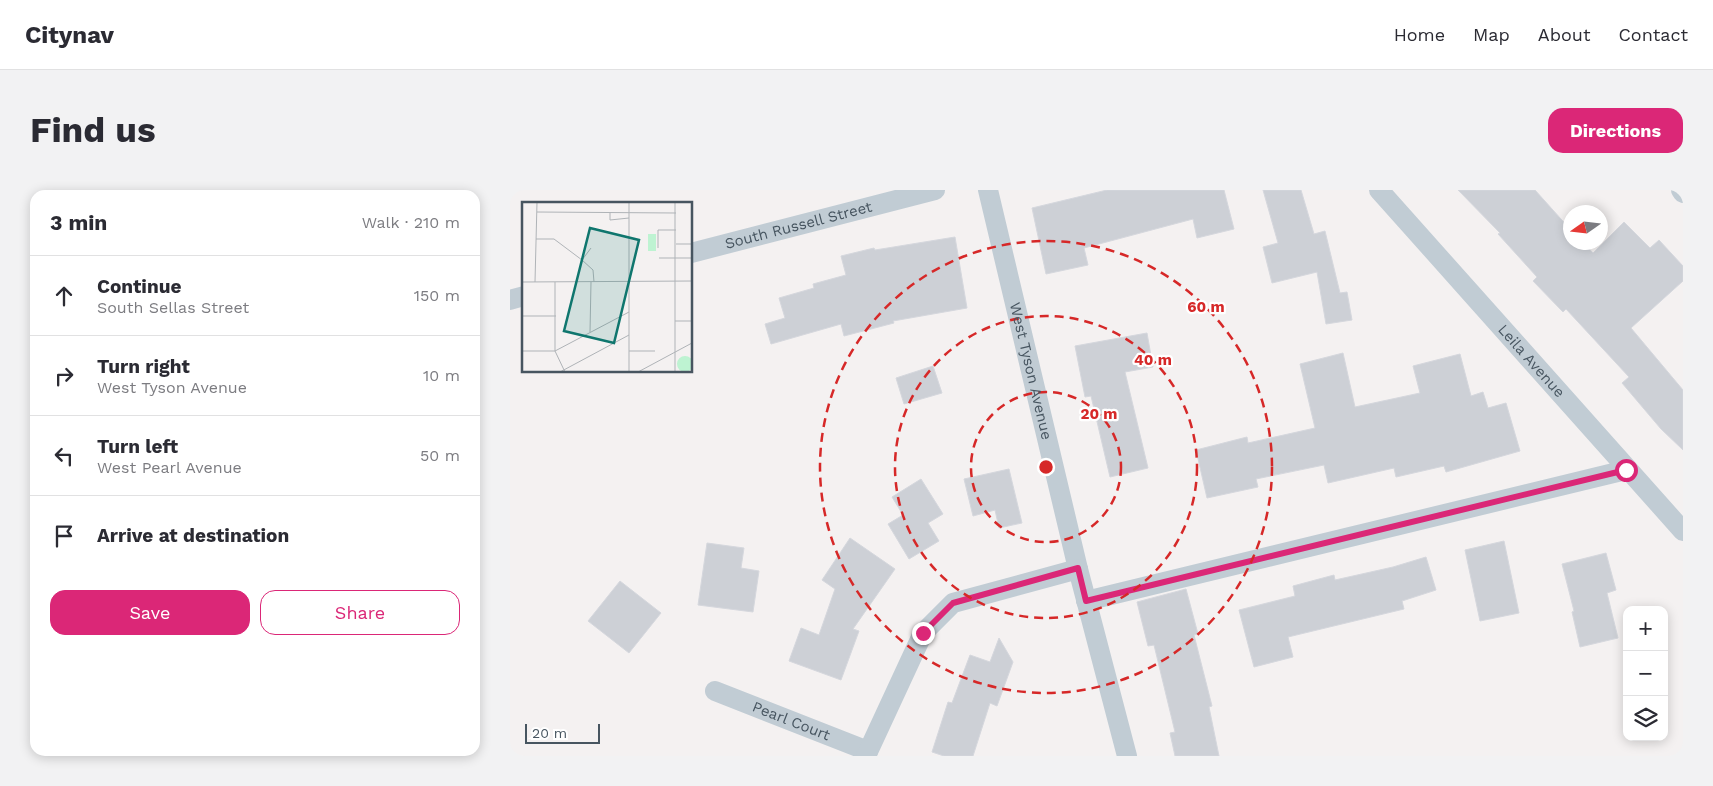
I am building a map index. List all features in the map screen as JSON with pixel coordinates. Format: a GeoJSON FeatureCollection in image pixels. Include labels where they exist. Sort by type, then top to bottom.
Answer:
{"type":"FeatureCollection","features":[{"type":"Feature","properties":{"kind":"street","name":"South Russell Street"},"geometry":{"type":"LineString","coordinates":[[692,253],[935,190]]}},
{"type":"Feature","properties":{"kind":"street","name":"West Tyson Avenue"},"geometry":{"type":"LineString","coordinates":[[988,190],[1086,601],[1127,756]]}},
{"type":"Feature","properties":{"kind":"street","name":"Leila Avenue"},"geometry":{"type":"LineString","coordinates":[[1379,190],[1626,470],[1683,531]]}},
{"type":"Feature","properties":{"kind":"street"},"geometry":{"type":"LineString","coordinates":[[1086,601],[1626,470]]}},
{"type":"Feature","properties":{"kind":"street"},"geometry":{"type":"LineString","coordinates":[[867,753],[923,633],[953,603],[1078,568]]}},
{"type":"Feature","properties":{"kind":"street","name":"Pearl Court"},"geometry":{"type":"LineString","coordinates":[[715,691],[867,753]]}},
{"type":"Feature","properties":{"kind":"building"},"geometry":{"type":"Polygon","coordinates":[[[1107,190],[1224,190],[1234,229],[1197,238],[1193,219],[1084,248],[1088,265],[1046,274],[1032,208],[1107,190]]]}},
{"type":"Feature","properties":{"kind":"building"},"geometry":{"type":"Polygon","coordinates":[[[1263,190],[1301,190],[1314,234],[1325,231],[1340,293],[1347,292],[1352,320],[1326,324],[1317,272],[1272,283],[1263,247],[1278,243],[1263,190]]]}},
{"type":"Feature","properties":{"kind":"building"},"geometry":{"type":"Polygon","coordinates":[[[1458,190],[1535,190],[1563,221],[1563,250],[1590,250],[1593,253],[1596,250],[1608,250],[1608,238],[1624,222],[1650,248],[1659,240],[1683,266],[1683,281],[1631,328],[1683,390],[1683,450],[1661,429],[1622,383],[1629,377],[1566,309],[1563,312],[1533,281],[1537,277],[1498,234],[1500,233],[1458,190]]]}},
{"type":"Feature","properties":{"kind":"building"},"geometry":{"type":"Polygon","coordinates":[[[955,237],[967,308],[893,321],[894,323],[844,336],[841,324],[771,344],[765,324],[785,318],[779,298],[814,288],[813,284],[846,275],[841,256],[874,248],[875,250],[955,237]]]}},
{"type":"Feature","properties":{"kind":"building"},"geometry":{"type":"Polygon","coordinates":[[[1147,333],[1153,367],[1125,372],[1148,468],[1110,477],[1091,396],[1085,397],[1075,346],[1147,333]]]}},
{"type":"Feature","properties":{"kind":"building"},"geometry":{"type":"Polygon","coordinates":[[[1343,353],[1355,407],[1420,393],[1413,366],[1460,354],[1471,396],[1483,392],[1488,408],[1506,403],[1520,451],[1446,472],[1444,466],[1396,477],[1394,468],[1328,483],[1324,465],[1256,479],[1258,487],[1207,498],[1196,450],[1247,437],[1248,443],[1315,428],[1300,364],[1343,353]]]}},
{"type":"Feature","properties":{"kind":"building"},"geometry":{"type":"Polygon","coordinates":[[[933,366],[942,393],[904,404],[896,378],[933,366]]]}},
{"type":"Feature","properties":{"kind":"building"},"geometry":{"type":"Polygon","coordinates":[[[1009,469],[1022,523],[999,528],[995,510],[973,516],[964,479],[1009,469]]]}},
{"type":"Feature","properties":{"kind":"building"},"geometry":{"type":"Polygon","coordinates":[[[921,479],[943,514],[928,523],[939,541],[909,559],[888,524],[903,515],[892,497],[921,479]]]}},
{"type":"Feature","properties":{"kind":"building"},"geometry":{"type":"Polygon","coordinates":[[[850,538],[895,569],[853,629],[859,631],[841,680],[789,661],[801,628],[819,635],[835,589],[822,580],[850,538]]]}},
{"type":"Feature","properties":{"kind":"building"},"geometry":{"type":"Polygon","coordinates":[[[1504,541],[1519,613],[1480,621],[1465,550],[1504,541]]]}},
{"type":"Feature","properties":{"kind":"building"},"geometry":{"type":"Polygon","coordinates":[[[707,543],[744,548],[741,568],[759,571],[753,612],[698,605],[707,543]]]}},
{"type":"Feature","properties":{"kind":"building"},"geometry":{"type":"Polygon","coordinates":[[[1606,553],[1616,590],[1607,593],[1618,638],[1580,647],[1572,612],[1574,611],[1562,564],[1606,553]]]}},
{"type":"Feature","properties":{"kind":"building"},"geometry":{"type":"Polygon","coordinates":[[[1426,557],[1436,590],[1402,601],[1404,609],[1288,637],[1293,657],[1254,667],[1239,610],[1295,596],[1293,586],[1334,575],[1335,580],[1393,567],[1426,557]]]}},
{"type":"Feature","properties":{"kind":"building"},"geometry":{"type":"Polygon","coordinates":[[[620,581],[661,613],[629,653],[588,621],[620,581]]]}},
{"type":"Feature","properties":{"kind":"building"},"geometry":{"type":"Polygon","coordinates":[[[1186,589],[1198,634],[1194,635],[1212,706],[1209,707],[1219,756],[1175,756],[1170,733],[1175,732],[1154,645],[1148,646],[1137,602],[1186,589]]]}},
{"type":"Feature","properties":{"kind":"building"},"geometry":{"type":"Polygon","coordinates":[[[999,638],[1013,662],[997,706],[990,703],[973,756],[944,756],[932,752],[948,702],[952,703],[970,655],[990,662],[999,638]]]}},
{"type":"Feature","properties":{"kind":"route"},"geometry":{"type":"LineString","coordinates":[[923,633],[953,603],[1078,568],[1086,601],[1626,470]]}}]}
